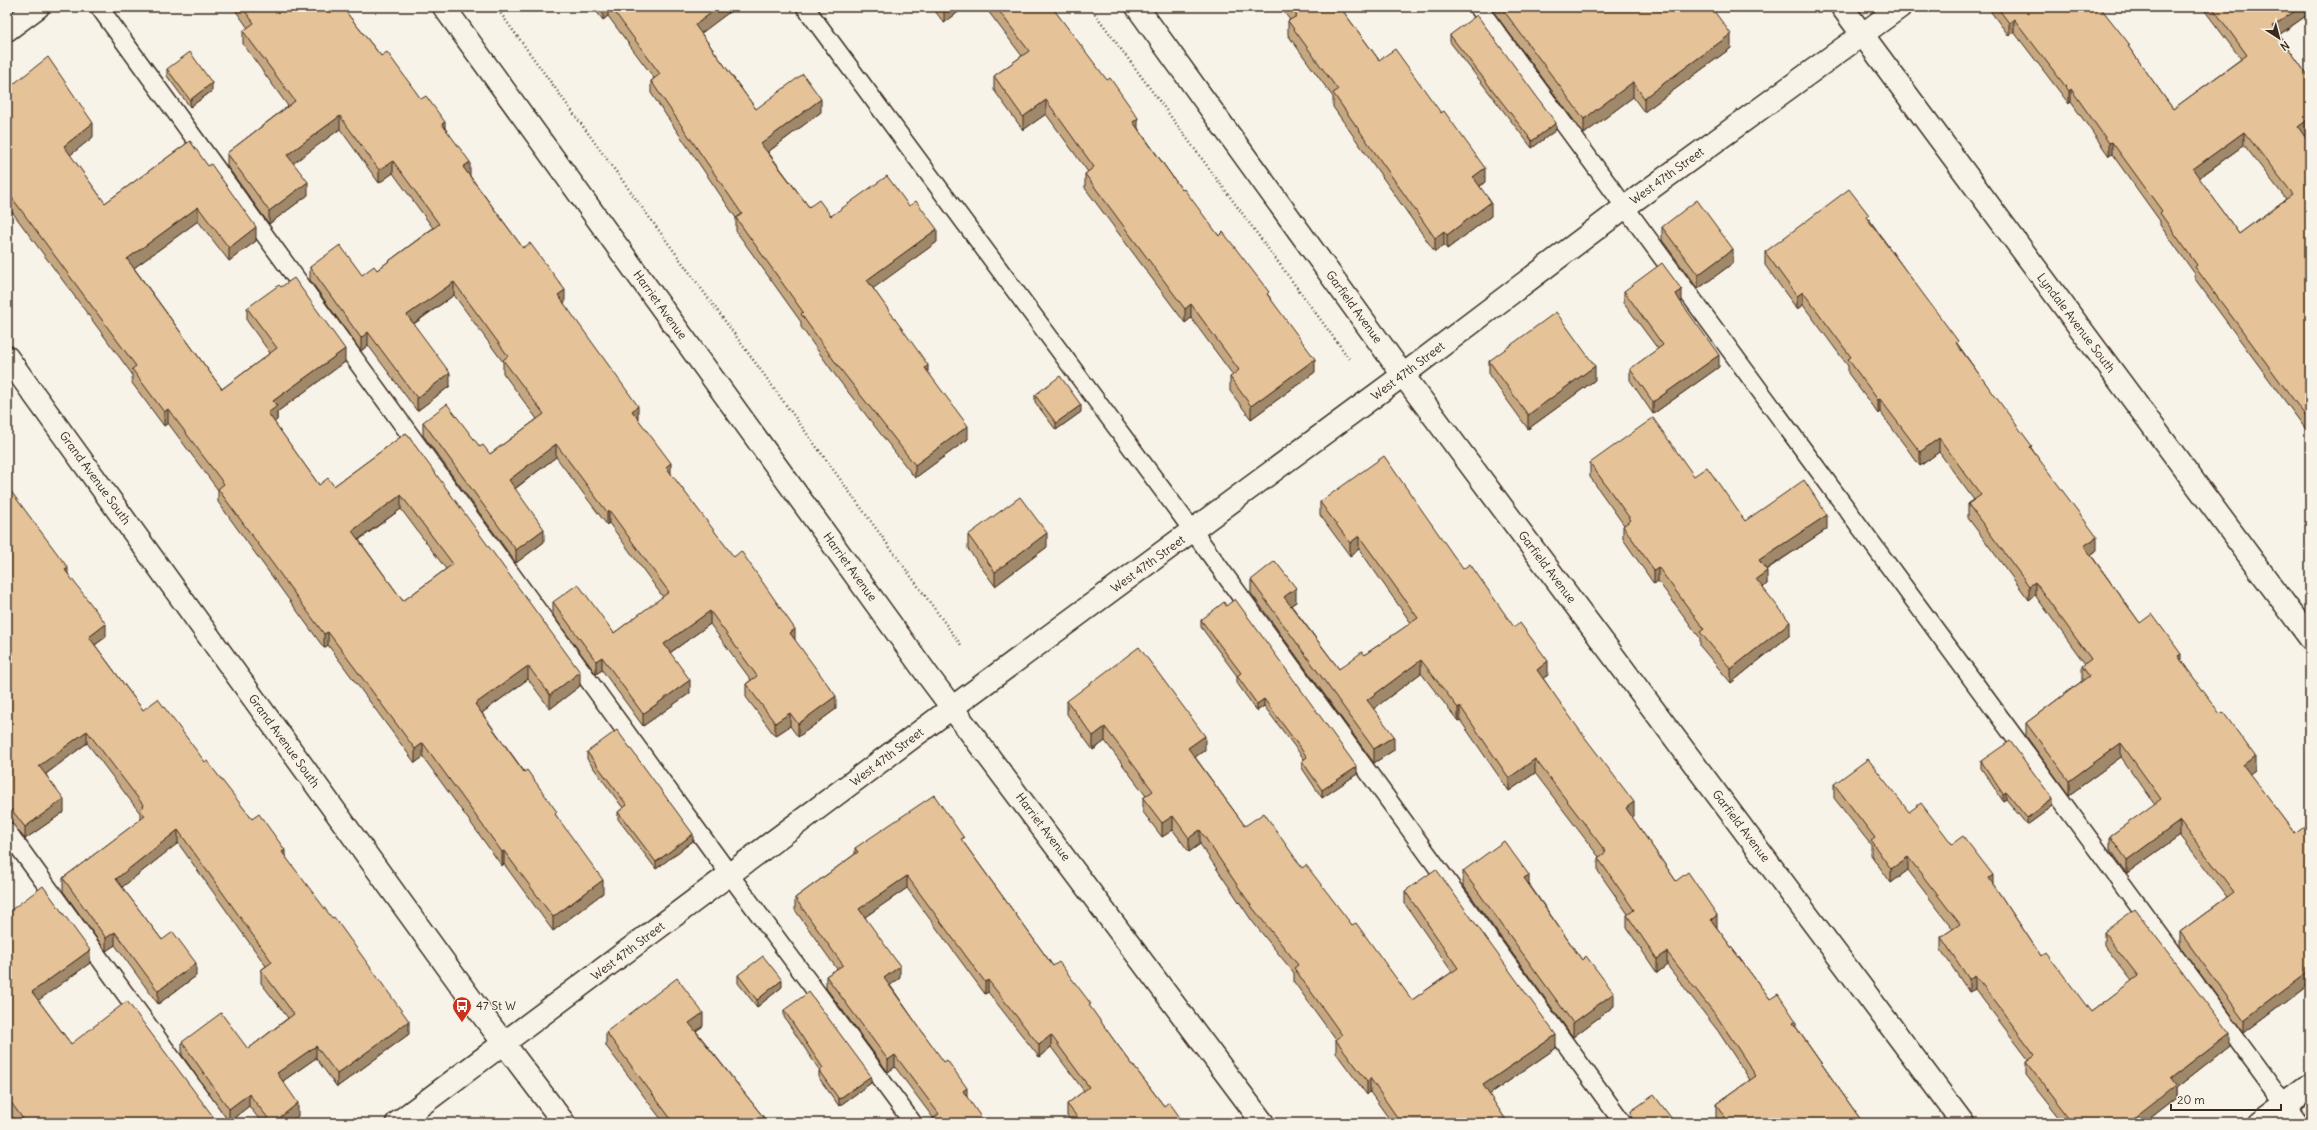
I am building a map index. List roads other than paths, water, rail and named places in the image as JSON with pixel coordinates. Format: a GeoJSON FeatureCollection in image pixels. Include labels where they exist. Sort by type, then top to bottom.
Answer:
{"type":"FeatureCollection","features":[{"type":"Feature","properties":{"kind":"street"},"geometry":{"type":"LineString","coordinates":[[7,30],[38,7]]}},
{"type":"Feature","properties":{"kind":"street","name":"Harriet Avenue"},"geometry":{"type":"LineString","coordinates":[[444,7],[924,670],[1262,1123]]}},
{"type":"Feature","properties":{"kind":"street","name":"Garfield Avenue"},"geometry":{"type":"LineString","coordinates":[[1137,7],[1403,374],[1963,1123]]}},
{"type":"Feature","properties":{"kind":"street","name":"Lyndale Avenue South"},"geometry":{"type":"LineString","coordinates":[[1842,7],[2310,638]]}},
{"type":"Feature","properties":{"kind":"street","name":"West 47th Street"},"geometry":{"type":"LineString","coordinates":[[397,1123],[953,707],[1193,531],[1625,206],[1900,7]]}},
{"type":"Feature","properties":{"kind":"street","name":"Grand Avenue South"},"geometry":{"type":"LineString","coordinates":[[7,357],[504,1044],[564,1123]]}},
{"type":"Feature","properties":{"kind":"street"},"geometry":{"type":"LineString","coordinates":[[2259,1123],[2310,1085]]}},
{"type":"Feature","properties":{"kind":"lane"},"geometry":{"type":"LineString","coordinates":[[99,7],[730,875],[913,1123]]}},
{"type":"Feature","properties":{"kind":"lane"},"geometry":{"type":"LineString","coordinates":[[805,7],[1193,531],[1623,1123]]}},
{"type":"Feature","properties":{"kind":"lane"},"geometry":{"type":"LineString","coordinates":[[1478,7],[2298,1123]]}},
{"type":"Feature","properties":{"kind":"lane"},"geometry":{"type":"LineString","coordinates":[[7,831],[219,1123]]}},
{"type":"Feature","properties":{"kind":"place","name":"47 St W"},"geometry":{"type":"Point","coordinates":[462,1023]}}]}
